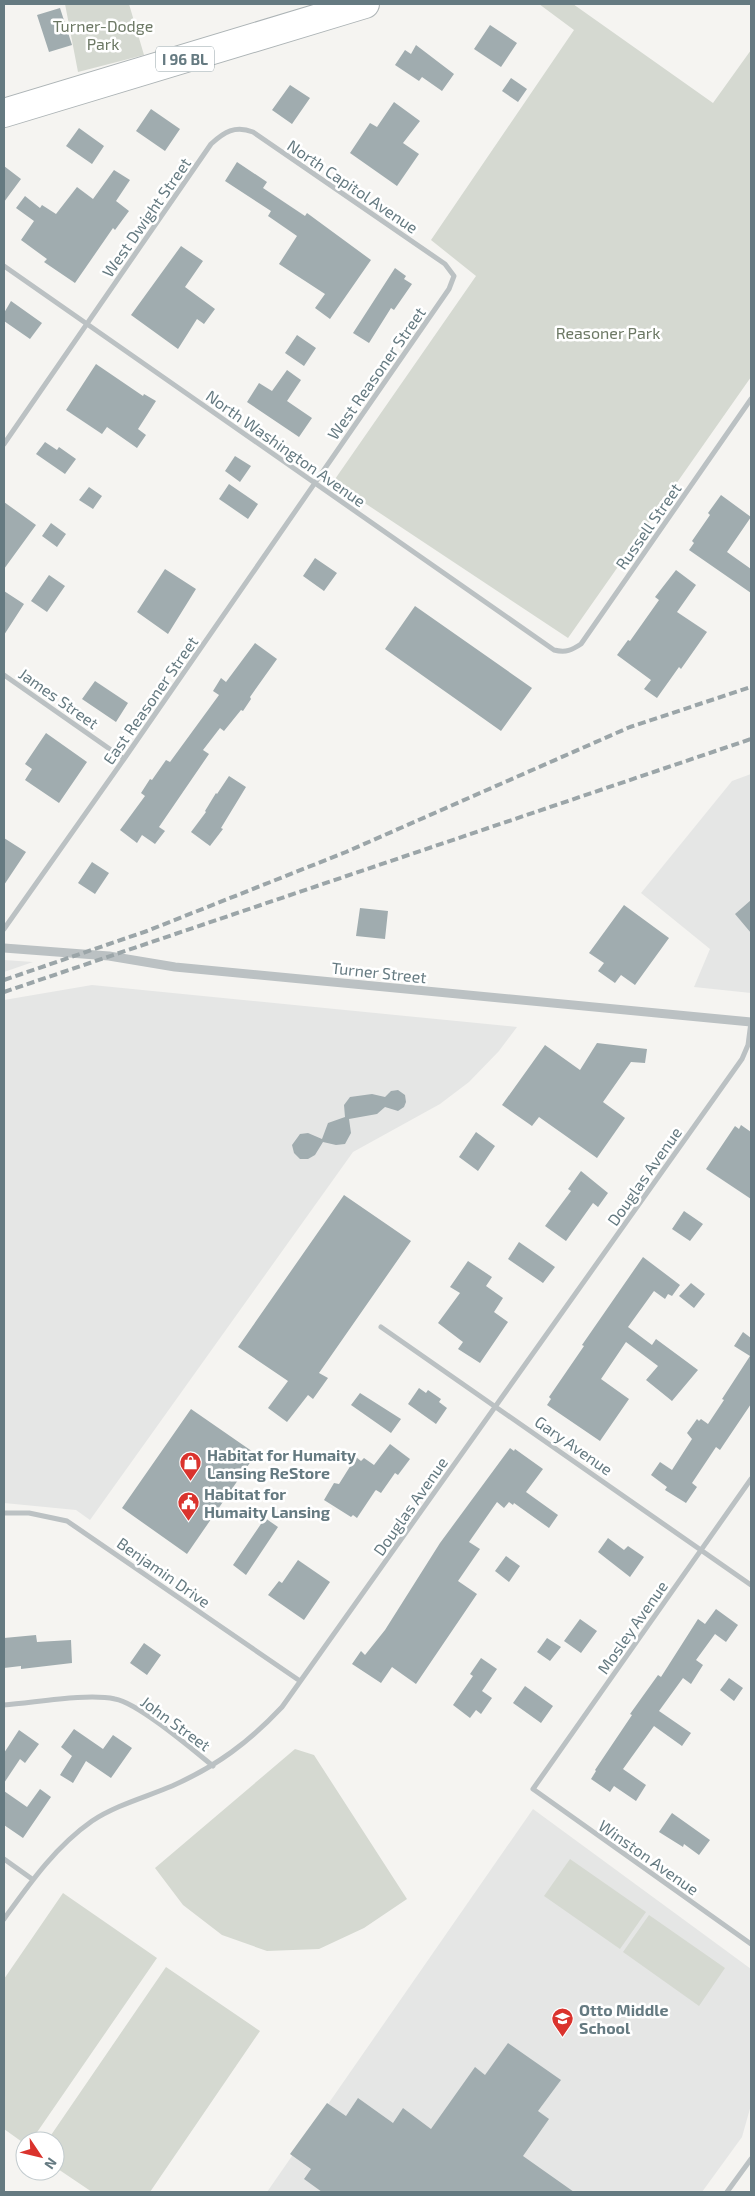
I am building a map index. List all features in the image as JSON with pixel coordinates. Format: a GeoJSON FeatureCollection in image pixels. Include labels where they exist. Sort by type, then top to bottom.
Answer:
{"type":"FeatureCollection","features":[{"type":"Feature","properties":{"kind":"main road","name":"I 96 BL"},"geometry":{"type":"LineString","coordinates":[[4,113],[365,4]]}},
{"type":"Feature","properties":{"kind":"street","name":"North Capitol Avenue"},"geometry":{"type":"LineString","coordinates":[[232,129],[242,128],[253,132],[445,264],[454,276]]}},
{"type":"Feature","properties":{"kind":"street","name":"West Dwight Street"},"geometry":{"type":"LineString","coordinates":[[4,444],[211,144],[220,135],[232,129]]}},
{"type":"Feature","properties":{"kind":"street","name":"North Washington Avenue"},"geometry":{"type":"LineString","coordinates":[[4,266],[86,326],[554,650]]}},
{"type":"Feature","properties":{"kind":"street","name":"West Reasoner Street"},"geometry":{"type":"LineString","coordinates":[[315,484],[450,289],[454,276]]}},
{"type":"Feature","properties":{"kind":"street","name":"Russell Street"},"geometry":{"type":"LineString","coordinates":[[554,650],[563,652],[572,650],[581,644],[751,399]]}},
{"type":"Feature","properties":{"kind":"street","name":"East Reasoner Street"},"geometry":{"type":"LineString","coordinates":[[4,929],[124,760],[315,484]]}},
{"type":"Feature","properties":{"kind":"street","name":"James Street"},"geometry":{"type":"LineString","coordinates":[[4,675],[124,760]]}},
{"type":"Feature","properties":{"kind":"street","name":"Turner Street"},"geometry":{"type":"LineString","coordinates":[[4,948],[84,953],[175,967],[751,1022]]}},
{"type":"Feature","properties":{"kind":"street","name":"Douglas Avenue"},"geometry":{"type":"LineString","coordinates":[[4,1919],[32,1879],[58,1850],[94,1820],[213,1766],[258,1732],[282,1706],[742,1059],[748,1045],[751,1022]]}},
{"type":"Feature","properties":{"kind":"street","name":"Gary Avenue"},"geometry":{"type":"LineString","coordinates":[[382,1327],[751,1585]]}},
{"type":"Feature","properties":{"kind":"street","name":"Mosley Avenue"},"geometry":{"type":"LineString","coordinates":[[533,1789],[751,1479]]}},
{"type":"Feature","properties":{"kind":"street","name":"Benjamin Drive"},"geometry":{"type":"LineString","coordinates":[[4,1513],[29,1513],[67,1521],[300,1681]]}},
{"type":"Feature","properties":{"kind":"street","name":"John Street"},"geometry":{"type":"LineString","coordinates":[[4,1705],[100,1697],[117,1699],[133,1706],[213,1766]]}},
{"type":"Feature","properties":{"kind":"street","name":"Winston Avenue"},"geometry":{"type":"LineString","coordinates":[[533,1789],[751,1944]]}},
{"type":"Feature","properties":{"kind":"street"},"geometry":{"type":"LineString","coordinates":[[4,1859],[32,1879]]}},
{"type":"Feature","properties":{"kind":"street"},"geometry":{"type":"LineString","coordinates":[[727,2192],[751,2158]]}},
{"type":"Feature","properties":{"kind":"shaded area"},"geometry":{"type":"Polygon","coordinates":[[[751,774],[751,993],[694,987],[710,949],[641,893],[732,781],[751,774]]]}},
{"type":"Feature","properties":{"kind":"shaded area"},"geometry":{"type":"Polygon","coordinates":[[[4,960],[33,962],[4,972],[4,960]]]}},
{"type":"Feature","properties":{"kind":"shaded area"},"geometry":{"type":"Polygon","coordinates":[[[92,985],[517,1027],[499,1051],[469,1082],[440,1104],[353,1152],[90,1520],[76,1510],[4,1503],[4,1000],[92,985]]]}},
{"type":"Feature","properties":{"kind":"shaded area","name":"Otto Middle School"},"geometry":{"type":"Polygon","coordinates":[[[533,1809],[751,1969],[751,2105],[742,2137],[702,2192],[267,2192],[533,1809]]]}},
{"type":"Feature","properties":{"kind":"green space","name":"Turner-Dodge Park"},"geometry":{"type":"Polygon","coordinates":[[[65,4],[129,4],[144,55],[78,72],[65,4]]]}},
{"type":"Feature","properties":{"kind":"green space","name":"Reasoner Park"},"geometry":{"type":"Polygon","coordinates":[[[539,4],[573,4],[713,103],[751,50],[751,377],[568,638],[333,482],[476,276],[431,240],[574,30],[539,4]]]}},
{"type":"Feature","properties":{"kind":"green space"},"geometry":{"type":"Polygon","coordinates":[[[295,1749],[314,1755],[407,1899],[364,1928],[319,1949],[267,1951],[222,1935],[183,1905],[155,1868],[295,1749]]]}},
{"type":"Feature","properties":{"kind":"green space"},"geometry":{"type":"Polygon","coordinates":[[[570,1859],[646,1912],[620,1949],[544,1896],[570,1859]]]}},
{"type":"Feature","properties":{"kind":"green space"},"geometry":{"type":"Polygon","coordinates":[[[63,1893],[157,1958],[38,2131],[15,2131],[15,2137],[4,2129],[4,1979],[63,1893]]]}},
{"type":"Feature","properties":{"kind":"green space"},"geometry":{"type":"Polygon","coordinates":[[[649,1915],[725,1968],[699,2006],[623,1952],[649,1915]]]}},
{"type":"Feature","properties":{"kind":"green space"},"geometry":{"type":"Polygon","coordinates":[[[166,1967],[260,2031],[150,2192],[92,2192],[65,2174],[65,2131],[54,2131],[166,1967]]]}},
{"type":"Feature","properties":{"kind":"building"},"geometry":{"type":"Polygon","coordinates":[[[60,8],[72,45],[49,52],[37,15],[60,8]]]}},
{"type":"Feature","properties":{"kind":"building"},"geometry":{"type":"Polygon","coordinates":[[[490,25],[517,43],[501,67],[474,49],[490,25]]]}},
{"type":"Feature","properties":{"kind":"building"},"geometry":{"type":"Polygon","coordinates":[[[416,45],[454,74],[442,91],[422,77],[419,81],[395,65],[405,50],[411,54],[416,45]]]}},
{"type":"Feature","properties":{"kind":"building"},"geometry":{"type":"Polygon","coordinates":[[[511,78],[527,89],[518,102],[502,91],[511,78]]]}},
{"type":"Feature","properties":{"kind":"building"},"geometry":{"type":"Polygon","coordinates":[[[290,85],[310,98],[292,124],[272,110],[290,85]]]}},
{"type":"Feature","properties":{"kind":"building"},"geometry":{"type":"Polygon","coordinates":[[[394,102],[420,121],[403,143],[419,154],[397,186],[350,153],[370,123],[377,127],[394,102]]]}},
{"type":"Feature","properties":{"kind":"building"},"geometry":{"type":"Polygon","coordinates":[[[151,109],[180,129],[165,151],[136,131],[151,109]]]}},
{"type":"Feature","properties":{"kind":"building"},"geometry":{"type":"Polygon","coordinates":[[[79,128],[104,146],[92,164],[66,146],[79,128]]]}},
{"type":"Feature","properties":{"kind":"building"},"geometry":{"type":"Polygon","coordinates":[[[237,162],[267,182],[263,188],[305,216],[307,213],[371,260],[330,319],[315,308],[325,294],[279,264],[297,236],[268,216],[271,211],[225,181],[237,162]]]}},
{"type":"Feature","properties":{"kind":"building"},"geometry":{"type":"Polygon","coordinates":[[[4,166],[21,179],[4,202],[4,166]]]}},
{"type":"Feature","properties":{"kind":"building"},"geometry":{"type":"Polygon","coordinates":[[[114,170],[130,180],[116,201],[129,211],[115,230],[113,228],[75,283],[44,262],[47,259],[21,240],[34,221],[16,208],[25,196],[40,208],[42,205],[56,214],[77,187],[93,199],[114,170]]]}},
{"type":"Feature","properties":{"kind":"building"},"geometry":{"type":"Polygon","coordinates":[[[181,246],[203,261],[185,287],[215,309],[204,324],[197,319],[178,349],[131,315],[181,246]]]}},
{"type":"Feature","properties":{"kind":"building"},"geometry":{"type":"Polygon","coordinates":[[[395,268],[406,276],[404,279],[412,284],[394,310],[391,308],[369,343],[353,333],[395,268]]]}},
{"type":"Feature","properties":{"kind":"building"},"geometry":{"type":"Polygon","coordinates":[[[11,301],[42,323],[30,339],[4,321],[4,313],[11,301]]]}},
{"type":"Feature","properties":{"kind":"building"},"geometry":{"type":"Polygon","coordinates":[[[297,335],[316,348],[304,366],[285,353],[297,335]]]}},
{"type":"Feature","properties":{"kind":"building"},"geometry":{"type":"Polygon","coordinates":[[[96,364],[143,396],[144,394],[156,401],[138,429],[146,435],[137,448],[107,427],[102,434],[66,410],[96,364]]]}},
{"type":"Feature","properties":{"kind":"building"},"geometry":{"type":"Polygon","coordinates":[[[287,370],[301,380],[287,401],[312,418],[299,437],[247,402],[259,383],[272,391],[287,370]]]}},
{"type":"Feature","properties":{"kind":"building"},"geometry":{"type":"Polygon","coordinates":[[[45,442],[57,450],[59,447],[76,459],[65,474],[36,454],[45,442]]]}},
{"type":"Feature","properties":{"kind":"building"},"geometry":{"type":"Polygon","coordinates":[[[235,456],[251,466],[240,482],[225,471],[235,456]]]}},
{"type":"Feature","properties":{"kind":"building"},"geometry":{"type":"Polygon","coordinates":[[[229,484],[258,504],[248,519],[219,499],[229,484]]]}},
{"type":"Feature","properties":{"kind":"building"},"geometry":{"type":"Polygon","coordinates":[[[89,487],[102,496],[93,509],[79,500],[89,487]]]}},
{"type":"Feature","properties":{"kind":"building"},"geometry":{"type":"Polygon","coordinates":[[[721,495],[751,517],[727,552],[751,569],[751,593],[689,550],[694,543],[692,541],[710,515],[708,513],[721,495]]]}},
{"type":"Feature","properties":{"kind":"building"},"geometry":{"type":"Polygon","coordinates":[[[4,502],[36,525],[4,569],[4,502]]]}},
{"type":"Feature","properties":{"kind":"building"},"geometry":{"type":"Polygon","coordinates":[[[51,523],[66,534],[57,547],[42,536],[51,523]]]}},
{"type":"Feature","properties":{"kind":"building"},"geometry":{"type":"Polygon","coordinates":[[[315,558],[337,573],[324,591],[303,576],[315,558]]]}},
{"type":"Feature","properties":{"kind":"building"},"geometry":{"type":"Polygon","coordinates":[[[165,569],[196,589],[168,634],[137,612],[165,569]]]}},
{"type":"Feature","properties":{"kind":"building"},"geometry":{"type":"Polygon","coordinates":[[[676,570],[696,585],[677,612],[707,632],[681,669],[679,667],[657,698],[644,689],[651,680],[617,655],[628,640],[630,641],[659,600],[655,597],[676,570]]]}},
{"type":"Feature","properties":{"kind":"building"},"geometry":{"type":"Polygon","coordinates":[[[49,575],[65,586],[47,612],[31,601],[49,575]]]}},
{"type":"Feature","properties":{"kind":"building"},"geometry":{"type":"Polygon","coordinates":[[[4,591],[24,604],[4,635],[4,591]]]}},
{"type":"Feature","properties":{"kind":"building"},"geometry":{"type":"Polygon","coordinates":[[[415,606],[532,688],[501,731],[385,649],[415,606]]]}},
{"type":"Feature","properties":{"kind":"building"},"geometry":{"type":"Polygon","coordinates":[[[255,643],[277,659],[250,697],[251,699],[243,711],[241,710],[224,731],[220,728],[203,750],[209,754],[159,827],[165,831],[155,844],[142,835],[137,843],[120,830],[145,796],[141,793],[166,760],[170,762],[219,695],[213,691],[221,678],[226,682],[255,643]]]}},
{"type":"Feature","properties":{"kind":"building"},"geometry":{"type":"Polygon","coordinates":[[[95,681],[128,703],[116,722],[82,699],[95,681]]]}},
{"type":"Feature","properties":{"kind":"building"},"geometry":{"type":"Polygon","coordinates":[[[46,733],[87,762],[59,803],[25,780],[32,769],[25,764],[46,733]]]}},
{"type":"Feature","properties":{"kind":"building"},"geometry":{"type":"Polygon","coordinates":[[[229,776],[246,787],[221,828],[223,829],[210,846],[191,832],[229,776]]]}},
{"type":"Feature","properties":{"kind":"building"},"geometry":{"type":"Polygon","coordinates":[[[4,838],[26,852],[4,885],[4,838]]]}},
{"type":"Feature","properties":{"kind":"building"},"geometry":{"type":"Polygon","coordinates":[[[92,862],[109,873],[95,894],[78,883],[92,862]]]}},
{"type":"Feature","properties":{"kind":"building"},"geometry":{"type":"Polygon","coordinates":[[[751,900],[751,933],[735,914],[751,900]]]}},
{"type":"Feature","properties":{"kind":"building"},"geometry":{"type":"Polygon","coordinates":[[[624,905],[669,938],[635,985],[621,975],[615,983],[598,971],[604,963],[589,953],[624,905]]]}},
{"type":"Feature","properties":{"kind":"building"},"geometry":{"type":"Polygon","coordinates":[[[360,908],[388,911],[385,939],[356,936],[360,908]]]}},
{"type":"Feature","properties":{"kind":"building"},"geometry":{"type":"Polygon","coordinates":[[[597,1043],[647,1049],[645,1063],[631,1062],[603,1102],[625,1118],[597,1158],[539,1117],[532,1126],[502,1105],[545,1045],[580,1070],[597,1043]]]}},
{"type":"Feature","properties":{"kind":"building"},"geometry":{"type":"Polygon","coordinates":[[[398,1090],[405,1095],[406,1102],[404,1107],[398,1111],[385,1107],[377,1114],[349,1119],[351,1133],[345,1144],[336,1145],[323,1142],[315,1155],[308,1159],[300,1159],[294,1153],[292,1145],[300,1134],[308,1133],[322,1139],[328,1123],[345,1117],[344,1105],[350,1097],[372,1094],[385,1097],[391,1091],[398,1090]]]}},
{"type":"Feature","properties":{"kind":"building"},"geometry":{"type":"Polygon","coordinates":[[[741,1125],[751,1132],[751,1199],[706,1169],[735,1126],[739,1129],[741,1125]]]}},
{"type":"Feature","properties":{"kind":"building"},"geometry":{"type":"Polygon","coordinates":[[[476,1132],[495,1146],[478,1171],[459,1157],[476,1132]]]}},
{"type":"Feature","properties":{"kind":"building"},"geometry":{"type":"Polygon","coordinates":[[[581,1171],[608,1193],[598,1207],[593,1203],[566,1241],[545,1226],[571,1191],[568,1189],[581,1171]]]}},
{"type":"Feature","properties":{"kind":"building"},"geometry":{"type":"Polygon","coordinates":[[[344,1195],[411,1241],[319,1373],[328,1378],[313,1399],[308,1395],[287,1422],[268,1408],[288,1381],[238,1347],[344,1195]]]}},
{"type":"Feature","properties":{"kind":"building"},"geometry":{"type":"Polygon","coordinates":[[[684,1211],[703,1224],[690,1241],[672,1229],[684,1211]]]}},
{"type":"Feature","properties":{"kind":"building"},"geometry":{"type":"Polygon","coordinates":[[[519,1242],[555,1267],[543,1283],[508,1259],[519,1242]]]}},
{"type":"Feature","properties":{"kind":"building"},"geometry":{"type":"Polygon","coordinates":[[[643,1257],[680,1285],[672,1296],[668,1294],[665,1299],[654,1291],[628,1327],[652,1345],[656,1339],[698,1370],[672,1401],[646,1380],[658,1366],[626,1342],[601,1379],[629,1399],[600,1441],[547,1405],[551,1399],[549,1397],[584,1346],[582,1345],[643,1257]]]}},
{"type":"Feature","properties":{"kind":"building"},"geometry":{"type":"Polygon","coordinates":[[[468,1261],[492,1277],[486,1286],[503,1298],[494,1312],[508,1322],[480,1363],[458,1349],[463,1342],[438,1323],[460,1293],[450,1287],[468,1261]]]}},
{"type":"Feature","properties":{"kind":"building"},"geometry":{"type":"Polygon","coordinates":[[[691,1283],[705,1294],[694,1308],[679,1296],[691,1283]]]}},
{"type":"Feature","properties":{"kind":"building"},"geometry":{"type":"Polygon","coordinates":[[[743,1332],[751,1338],[751,1404],[720,1450],[716,1447],[692,1483],[697,1487],[686,1503],[665,1490],[667,1487],[651,1475],[660,1462],[672,1470],[692,1439],[687,1433],[697,1419],[699,1421],[701,1419],[708,1424],[724,1400],[722,1399],[750,1356],[734,1346],[743,1332]]]}},
{"type":"Feature","properties":{"kind":"building"},"geometry":{"type":"Polygon","coordinates":[[[419,1388],[426,1393],[428,1390],[441,1399],[439,1402],[447,1408],[436,1424],[408,1404],[419,1388]]]}},
{"type":"Feature","properties":{"kind":"building"},"geometry":{"type":"Polygon","coordinates":[[[360,1393],[401,1419],[391,1433],[351,1405],[360,1393]]]}},
{"type":"Feature","properties":{"kind":"building"},"geometry":{"type":"Polygon","coordinates":[[[191,1409],[256,1454],[187,1554],[122,1508],[191,1409]]]}},
{"type":"Feature","properties":{"kind":"building"},"geometry":{"type":"Polygon","coordinates":[[[390,1444],[410,1459],[398,1475],[395,1473],[381,1493],[375,1491],[357,1518],[353,1515],[351,1517],[324,1500],[334,1483],[339,1484],[356,1457],[361,1461],[364,1458],[374,1465],[390,1444]]]}},
{"type":"Feature","properties":{"kind":"building"},"geometry":{"type":"Polygon","coordinates":[[[510,1448],[514,1451],[515,1449],[543,1469],[526,1492],[558,1515],[549,1528],[514,1503],[513,1505],[509,1502],[504,1508],[497,1502],[469,1542],[480,1549],[458,1581],[477,1594],[416,1684],[392,1667],[381,1683],[352,1664],[361,1651],[365,1655],[385,1630],[440,1543],[510,1448]]]}},
{"type":"Feature","properties":{"kind":"building"},"geometry":{"type":"Polygon","coordinates":[[[265,1518],[278,1527],[246,1575],[233,1565],[265,1518]]]}},
{"type":"Feature","properties":{"kind":"building"},"geometry":{"type":"Polygon","coordinates":[[[608,1538],[624,1550],[628,1546],[644,1557],[630,1577],[598,1552],[608,1538]]]}},
{"type":"Feature","properties":{"kind":"building"},"geometry":{"type":"Polygon","coordinates":[[[506,1556],[520,1566],[509,1582],[495,1571],[506,1556]]]}},
{"type":"Feature","properties":{"kind":"building"},"geometry":{"type":"Polygon","coordinates":[[[298,1560],[330,1582],[304,1620],[268,1595],[279,1581],[282,1583],[298,1560]]]}},
{"type":"Feature","properties":{"kind":"building"},"geometry":{"type":"Polygon","coordinates":[[[716,1609],[738,1625],[726,1642],[715,1634],[696,1660],[703,1665],[691,1684],[683,1678],[659,1711],[691,1733],[682,1746],[654,1726],[623,1769],[646,1785],[636,1801],[614,1786],[610,1792],[591,1779],[595,1770],[632,1715],[630,1714],[658,1675],[661,1677],[698,1619],[705,1624],[716,1609]]]}},
{"type":"Feature","properties":{"kind":"building"},"geometry":{"type":"Polygon","coordinates":[[[580,1619],[597,1631],[581,1653],[564,1641],[580,1619]]]}},
{"type":"Feature","properties":{"kind":"building"},"geometry":{"type":"Polygon","coordinates":[[[36,1635],[37,1642],[71,1640],[72,1663],[21,1669],[21,1666],[4,1668],[4,1638],[36,1635]]]}},
{"type":"Feature","properties":{"kind":"building"},"geometry":{"type":"Polygon","coordinates":[[[547,1638],[561,1647],[550,1661],[537,1652],[547,1638]]]}},
{"type":"Feature","properties":{"kind":"building"},"geometry":{"type":"Polygon","coordinates":[[[144,1643],[161,1655],[147,1675],[130,1663],[144,1643]]]}},
{"type":"Feature","properties":{"kind":"building"},"geometry":{"type":"Polygon","coordinates":[[[481,1658],[497,1669],[482,1691],[492,1698],[481,1714],[476,1710],[470,1718],[453,1705],[473,1676],[470,1674],[481,1658]]]}},
{"type":"Feature","properties":{"kind":"building"},"geometry":{"type":"Polygon","coordinates":[[[729,1678],[743,1688],[734,1701],[720,1690],[729,1678]]]}},
{"type":"Feature","properties":{"kind":"building"},"geometry":{"type":"Polygon","coordinates":[[[525,1686],[553,1706],[541,1723],[513,1703],[525,1686]]]}},
{"type":"Feature","properties":{"kind":"building"},"geometry":{"type":"Polygon","coordinates":[[[74,1729],[103,1749],[113,1735],[132,1748],[111,1778],[86,1761],[73,1783],[60,1775],[72,1756],[61,1747],[74,1729]]]}},
{"type":"Feature","properties":{"kind":"building"},"geometry":{"type":"Polygon","coordinates":[[[19,1730],[39,1744],[25,1763],[20,1759],[4,1783],[4,1753],[19,1730]]]}},
{"type":"Feature","properties":{"kind":"building"},"geometry":{"type":"Polygon","coordinates":[[[40,1789],[51,1797],[23,1838],[4,1825],[4,1791],[27,1807],[40,1789]]]}},
{"type":"Feature","properties":{"kind":"building"},"geometry":{"type":"Polygon","coordinates":[[[672,1813],[710,1840],[699,1855],[684,1844],[683,1847],[659,1832],[672,1813]]]}},
{"type":"Feature","properties":{"kind":"building"},"geometry":{"type":"Polygon","coordinates":[[[508,2043],[561,2080],[538,2111],[549,2119],[523,2156],[574,2192],[322,2192],[304,2179],[311,2169],[290,2154],[327,2103],[346,2116],[358,2098],[393,2123],[403,2108],[431,2129],[475,2067],[485,2075],[508,2043]]]}},
{"type":"Feature","properties":{"kind":"railway"},"geometry":{"type":"LineString","coordinates":[[4,980],[147,931],[346,852],[630,727],[751,687]]}},
{"type":"Feature","properties":{"kind":"railway"},"geometry":{"type":"LineString","coordinates":[[4,992],[751,739]]}},
{"type":"Feature","properties":{"kind":"place","name":"Habitat for Humaity Lansing ReStore"},"geometry":{"type":"Point","coordinates":[191,1482]}},
{"type":"Feature","properties":{"kind":"place","name":"Habitat for Humaity Lansing"},"geometry":{"type":"Point","coordinates":[188,1521]}},
{"type":"Feature","properties":{"kind":"place","name":"Otto Middle School"},"geometry":{"type":"Point","coordinates":[563,2037]}}]}
